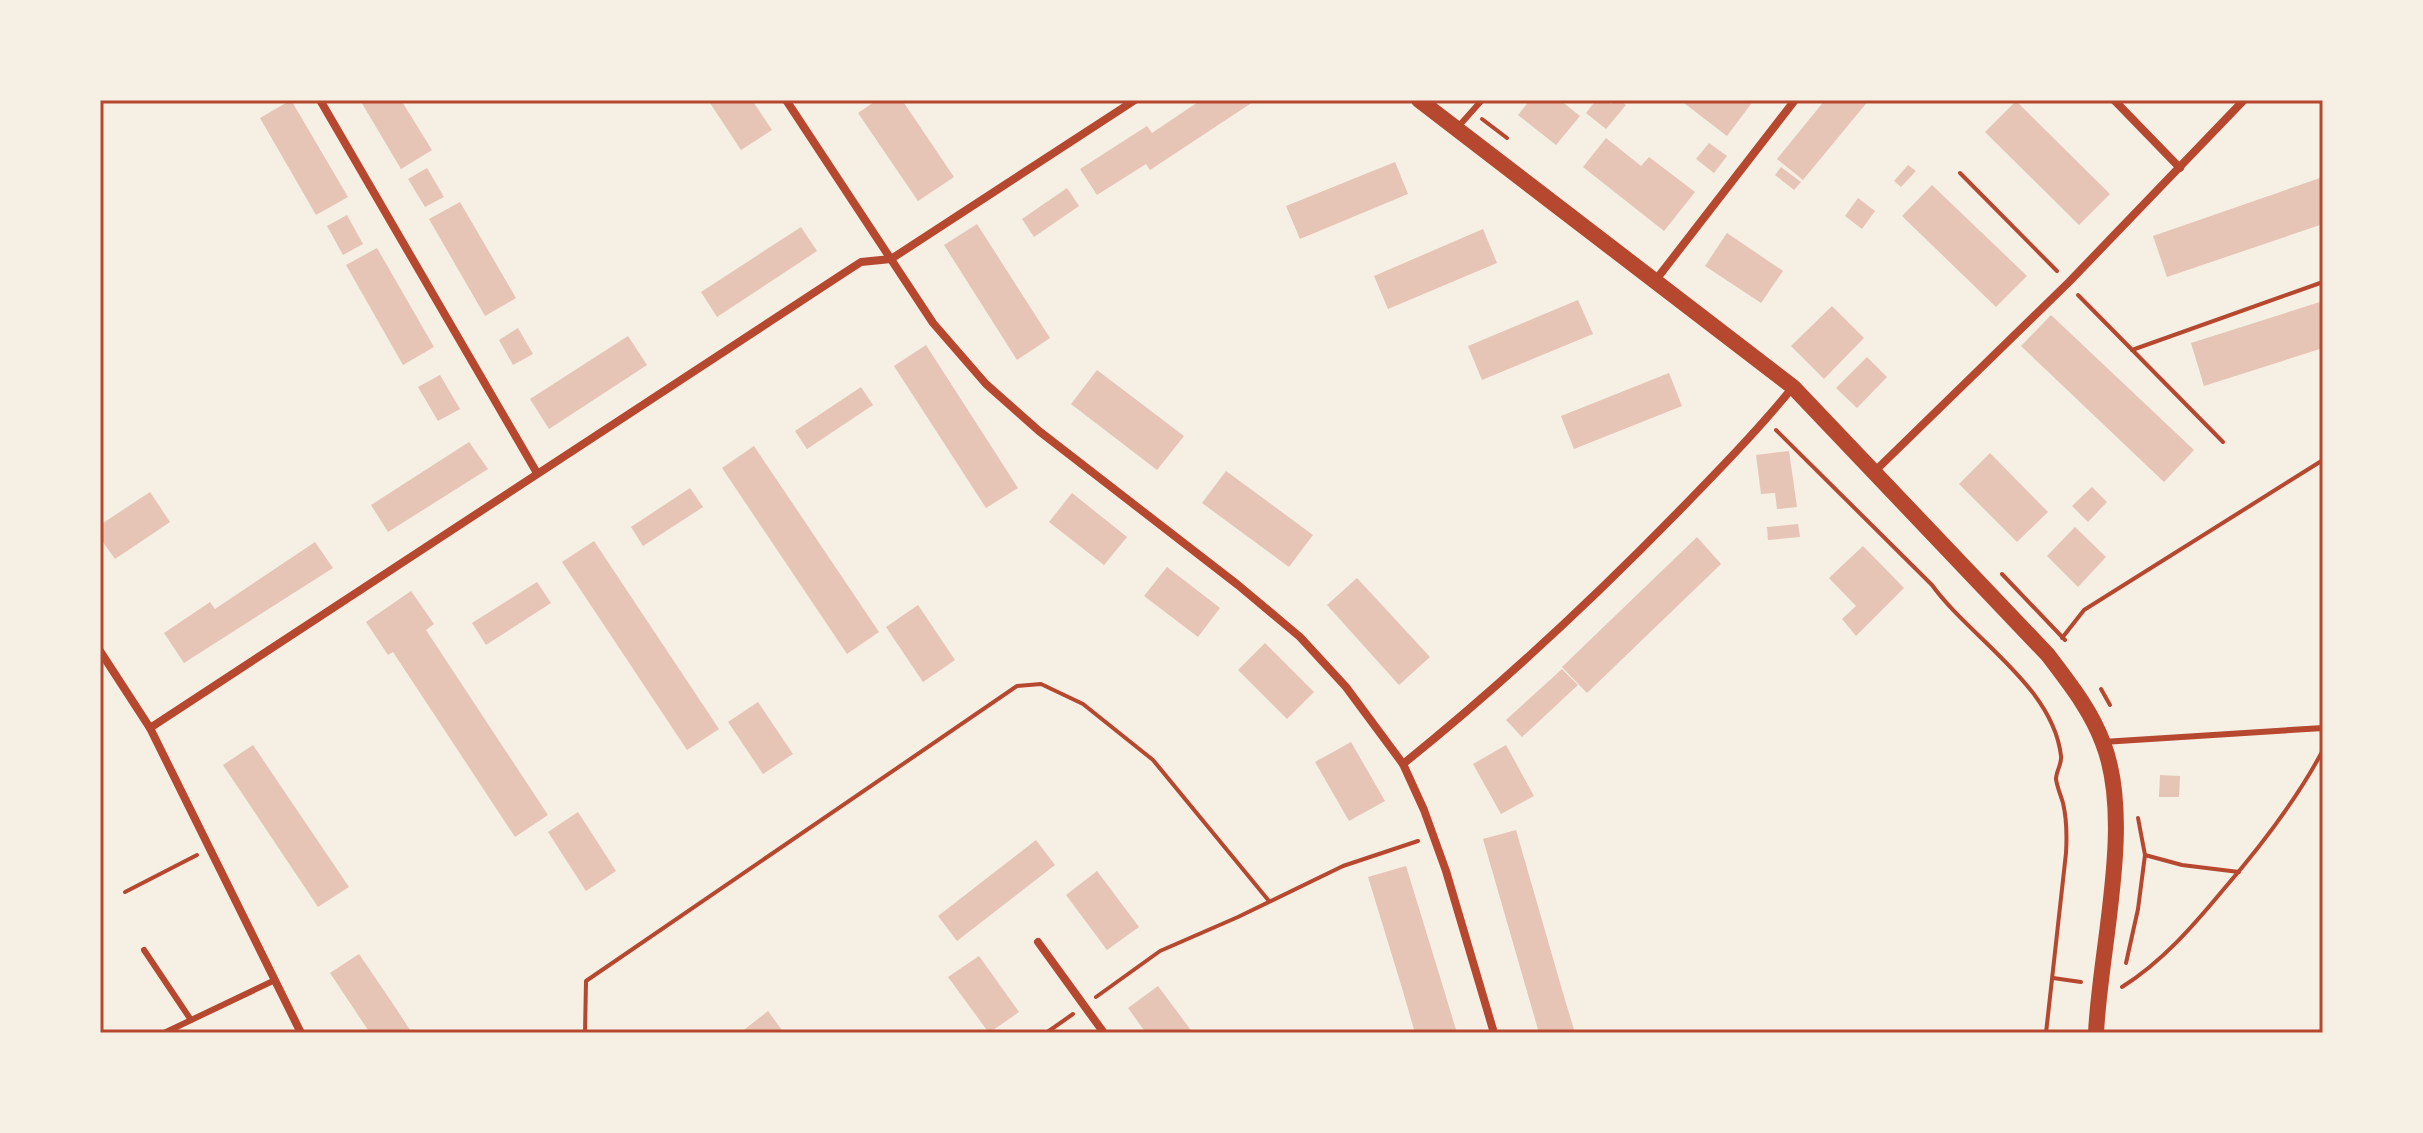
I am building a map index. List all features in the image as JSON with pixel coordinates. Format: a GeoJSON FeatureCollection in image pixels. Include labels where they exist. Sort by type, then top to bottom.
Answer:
{"type":"FeatureCollection","features":[{"type":"Feature","properties":{"kind":"main road"},"geometry":{"type":"LineString","coordinates":[[1419,100],[1793,387],[2048,655],[2082,699],[2103,742],[2115,795],[2115,843],[2096,1033]]}},
{"type":"Feature","properties":{"kind":"street"},"geometry":{"type":"LineString","coordinates":[[320,100],[537,473]]}},
{"type":"Feature","properties":{"kind":"street"},"geometry":{"type":"LineString","coordinates":[[786,100],[933,323],[986,384],[1039,431],[1300,637],[1346,687],[1403,764],[1446,871],[1494,1033]]}},
{"type":"Feature","properties":{"kind":"street"},"geometry":{"type":"LineString","coordinates":[[150,728],[861,262],[891,259],[1135,100]]}},
{"type":"Feature","properties":{"kind":"street"},"geometry":{"type":"LineString","coordinates":[[1655,281],[1795,100]]}},
{"type":"Feature","properties":{"kind":"street"},"geometry":{"type":"LineString","coordinates":[[2114,100],[2180,168]]}},
{"type":"Feature","properties":{"kind":"street"},"geometry":{"type":"LineString","coordinates":[[1873,473],[2069,282],[2244,100]]}},
{"type":"Feature","properties":{"kind":"street"},"geometry":{"type":"LineString","coordinates":[[1403,764],[1469,711],[1624,567],[1763,424],[1793,387]]}},
{"type":"Feature","properties":{"kind":"street"},"geometry":{"type":"LineString","coordinates":[[100,651],[150,728],[301,1033]]}},
{"type":"Feature","properties":{"kind":"street"},"geometry":{"type":"LineString","coordinates":[[1038,942],[1104,1033]]}},
{"type":"Feature","properties":{"kind":"lane"},"geometry":{"type":"LineString","coordinates":[[1456,130],[1482,100]]}},
{"type":"Feature","properties":{"kind":"lane"},"geometry":{"type":"LineString","coordinates":[[2103,742],[2323,728]]}},
{"type":"Feature","properties":{"kind":"lane"},"geometry":{"type":"LineString","coordinates":[[144,950],[191,1020]]}},
{"type":"Feature","properties":{"kind":"lane"},"geometry":{"type":"LineString","coordinates":[[164,1033],[275,980]]}},
{"type":"Feature","properties":{"kind":"path"},"geometry":{"type":"LineString","coordinates":[[1960,173],[2223,442]]}},
{"type":"Feature","properties":{"kind":"path"},"geometry":{"type":"LineString","coordinates":[[2132,350],[2323,282]]}},
{"type":"Feature","properties":{"kind":"path"},"geometry":{"type":"LineString","coordinates":[[1763,424],[1779,431],[1932,585],[1945,604],[2011,666],[2029,688],[2055,734],[2062,759],[2056,777],[2067,828],[2046,1033]]}},
{"type":"Feature","properties":{"kind":"path"},"geometry":{"type":"LineString","coordinates":[[2048,655],[2084,610],[2323,460]]}},
{"type":"Feature","properties":{"kind":"path"},"geometry":{"type":"LineString","coordinates":[[585,1033],[586,981],[1017,686],[1041,684],[1083,704],[1153,760],[1269,901]]}},
{"type":"Feature","properties":{"kind":"path"},"geometry":{"type":"LineString","coordinates":[[2053,978],[2122,987],[2149,969],[2191,928],[2239,872],[2287,808],[2323,750]]}},
{"type":"Feature","properties":{"kind":"path"},"geometry":{"type":"LineString","coordinates":[[1046,1033],[1160,951],[1343,866],[1407,844]]}},
{"type":"Feature","properties":{"kind":"path"},"geometry":{"type":"LineString","coordinates":[[125,892],[210,849]]}},
{"type":"Feature","properties":{"kind":"path"},"geometry":{"type":"LineString","coordinates":[[2145,855],[2182,865],[2239,872]]}},
{"type":"Feature","properties":{"kind":"building"},"geometry":{"type":"Polygon","coordinates":[[[291,100],[348,197],[316,215],[260,118],[291,100]]]}},
{"type":"Feature","properties":{"kind":"building"},"geometry":{"type":"Polygon","coordinates":[[[360,100],[401,100],[432,150],[401,169],[360,100]]]}},
{"type":"Feature","properties":{"kind":"building"},"geometry":{"type":"Polygon","coordinates":[[[708,100],[752,100],[772,130],[741,150],[708,100]]]}},
{"type":"Feature","properties":{"kind":"building"},"geometry":{"type":"Polygon","coordinates":[[[877,100],[902,100],[954,177],[918,201],[858,113],[877,100]]]}},
{"type":"Feature","properties":{"kind":"building"},"geometry":{"type":"Polygon","coordinates":[[[1201,100],[1256,100],[1150,170],[1146,164],[1097,195],[1080,169],[1147,126],[1152,133],[1201,100]]]}},
{"type":"Feature","properties":{"kind":"building"},"geometry":{"type":"Polygon","coordinates":[[[1530,100],[1560,100],[1580,116],[1556,145],[1518,115],[1530,100]]]}},
{"type":"Feature","properties":{"kind":"building"},"geometry":{"type":"Polygon","coordinates":[[[1596,100],[1607,100],[1611,104],[1619,100],[1626,105],[1606,129],[1586,113],[1596,100]]]}},
{"type":"Feature","properties":{"kind":"building"},"geometry":{"type":"Polygon","coordinates":[[[1680,100],[1754,100],[1727,136],[1680,100]]]}},
{"type":"Feature","properties":{"kind":"building"},"geometry":{"type":"Polygon","coordinates":[[[1825,100],[1869,100],[1803,180],[1777,159],[1825,100]]]}},
{"type":"Feature","properties":{"kind":"building"},"geometry":{"type":"Polygon","coordinates":[[[2016,101],[2110,194],[2079,225],[1985,132],[2016,101]]]}},
{"type":"Feature","properties":{"kind":"building"},"geometry":{"type":"Polygon","coordinates":[[[1606,138],[1641,166],[1649,157],[1695,192],[1664,231],[1583,167],[1606,138]]]}},
{"type":"Feature","properties":{"kind":"building"},"geometry":{"type":"Polygon","coordinates":[[[1709,143],[1727,156],[1714,173],[1696,159],[1709,143]]]}},
{"type":"Feature","properties":{"kind":"building"},"geometry":{"type":"Polygon","coordinates":[[[1395,162],[1408,194],[1300,239],[1286,206],[1395,162]]]}},
{"type":"Feature","properties":{"kind":"building"},"geometry":{"type":"Polygon","coordinates":[[[1908,165],[1916,171],[1901,187],[1894,181],[1908,165]]]}},
{"type":"Feature","properties":{"kind":"building"},"geometry":{"type":"Polygon","coordinates":[[[1781,167],[1801,182],[1794,190],[1775,175],[1781,167]]]}},
{"type":"Feature","properties":{"kind":"building"},"geometry":{"type":"Polygon","coordinates":[[[427,168],[444,197],[425,207],[408,179],[427,168]]]}},
{"type":"Feature","properties":{"kind":"building"},"geometry":{"type":"Polygon","coordinates":[[[2323,177],[2323,224],[2167,277],[2153,236],[2323,177]]]}},
{"type":"Feature","properties":{"kind":"building"},"geometry":{"type":"Polygon","coordinates":[[[1932,185],[2027,276],[1996,307],[1902,216],[1932,185]]]}},
{"type":"Feature","properties":{"kind":"building"},"geometry":{"type":"Polygon","coordinates":[[[1067,188],[1079,206],[1034,237],[1022,219],[1067,188]]]}},
{"type":"Feature","properties":{"kind":"building"},"geometry":{"type":"Polygon","coordinates":[[[1858,198],[1875,211],[1862,229],[1845,216],[1858,198]]]}},
{"type":"Feature","properties":{"kind":"building"},"geometry":{"type":"Polygon","coordinates":[[[460,202],[516,298],[485,316],[429,219],[460,202]]]}},
{"type":"Feature","properties":{"kind":"building"},"geometry":{"type":"Polygon","coordinates":[[[347,215],[363,244],[343,255],[327,226],[347,215]]]}},
{"type":"Feature","properties":{"kind":"building"},"geometry":{"type":"Polygon","coordinates":[[[977,224],[1050,338],[1017,360],[944,245],[977,224]]]}},
{"type":"Feature","properties":{"kind":"building"},"geometry":{"type":"Polygon","coordinates":[[[801,227],[817,251],[717,317],[701,292],[801,227]]]}},
{"type":"Feature","properties":{"kind":"building"},"geometry":{"type":"Polygon","coordinates":[[[1483,229],[1497,263],[1388,309],[1374,276],[1483,229]]]}},
{"type":"Feature","properties":{"kind":"building"},"geometry":{"type":"Polygon","coordinates":[[[1727,233],[1783,271],[1761,303],[1705,266],[1727,233]]]}},
{"type":"Feature","properties":{"kind":"building"},"geometry":{"type":"Polygon","coordinates":[[[377,248],[434,347],[403,365],[346,265],[377,248]]]}},
{"type":"Feature","properties":{"kind":"building"},"geometry":{"type":"Polygon","coordinates":[[[1578,300],[1593,334],[1482,380],[1468,346],[1578,300]]]}},
{"type":"Feature","properties":{"kind":"building"},"geometry":{"type":"Polygon","coordinates":[[[2323,301],[2323,348],[2204,386],[2191,343],[2323,301]]]}},
{"type":"Feature","properties":{"kind":"building"},"geometry":{"type":"Polygon","coordinates":[[[1832,306],[1864,338],[1824,379],[1791,346],[1832,306]]]}},
{"type":"Feature","properties":{"kind":"building"},"geometry":{"type":"Polygon","coordinates":[[[2051,315],[2194,450],[2164,482],[2021,346],[2051,315]]]}},
{"type":"Feature","properties":{"kind":"building"},"geometry":{"type":"Polygon","coordinates":[[[518,328],[533,354],[513,365],[499,340],[518,328]]]}},
{"type":"Feature","properties":{"kind":"building"},"geometry":{"type":"Polygon","coordinates":[[[628,336],[647,365],[549,429],[530,399],[628,336]]]}},
{"type":"Feature","properties":{"kind":"building"},"geometry":{"type":"Polygon","coordinates":[[[926,345],[1018,488],[986,508],[894,366],[926,345]]]}},
{"type":"Feature","properties":{"kind":"building"},"geometry":{"type":"Polygon","coordinates":[[[1867,357],[1887,377],[1857,408],[1836,388],[1867,357]]]}},
{"type":"Feature","properties":{"kind":"building"},"geometry":{"type":"Polygon","coordinates":[[[1097,370],[1184,436],[1157,470],[1071,404],[1097,370]]]}},
{"type":"Feature","properties":{"kind":"building"},"geometry":{"type":"Polygon","coordinates":[[[1669,373],[1682,406],[1574,449],[1561,416],[1669,373]]]}},
{"type":"Feature","properties":{"kind":"building"},"geometry":{"type":"Polygon","coordinates":[[[440,375],[460,409],[438,421],[418,387],[440,375]]]}},
{"type":"Feature","properties":{"kind":"building"},"geometry":{"type":"Polygon","coordinates":[[[861,387],[873,405],[807,449],[795,431],[861,387]]]}},
{"type":"Feature","properties":{"kind":"building"},"geometry":{"type":"Polygon","coordinates":[[[469,442],[488,469],[388,532],[371,505],[469,442]]]}},
{"type":"Feature","properties":{"kind":"building"},"geometry":{"type":"Polygon","coordinates":[[[754,446],[879,632],[847,654],[722,468],[754,446]]]}},
{"type":"Feature","properties":{"kind":"building"},"geometry":{"type":"Polygon","coordinates":[[[1789,451],[1797,507],[1777,509],[1775,493],[1761,494],[1756,455],[1789,451]]]}},
{"type":"Feature","properties":{"kind":"building"},"geometry":{"type":"Polygon","coordinates":[[[1990,453],[2048,512],[2017,542],[1959,484],[1990,453]]]}},
{"type":"Feature","properties":{"kind":"building"},"geometry":{"type":"Polygon","coordinates":[[[1226,471],[1313,535],[1289,567],[1202,503],[1226,471]]]}},
{"type":"Feature","properties":{"kind":"building"},"geometry":{"type":"Polygon","coordinates":[[[2092,487],[2107,502],[2088,522],[2072,506],[2092,487]]]}},
{"type":"Feature","properties":{"kind":"building"},"geometry":{"type":"Polygon","coordinates":[[[690,488],[703,507],[643,546],[631,527],[690,488]]]}},
{"type":"Feature","properties":{"kind":"building"},"geometry":{"type":"Polygon","coordinates":[[[150,492],[170,522],[115,559],[100,538],[100,525],[150,492]]]}},
{"type":"Feature","properties":{"kind":"building"},"geometry":{"type":"Polygon","coordinates":[[[1072,493],[1127,537],[1104,565],[1049,522],[1072,493]]]}},
{"type":"Feature","properties":{"kind":"building"},"geometry":{"type":"Polygon","coordinates":[[[1798,524],[1800,537],[1768,540],[1767,527],[1798,524]]]}},
{"type":"Feature","properties":{"kind":"building"},"geometry":{"type":"Polygon","coordinates":[[[2075,527],[2106,557],[2078,587],[2047,556],[2075,527]]]}},
{"type":"Feature","properties":{"kind":"building"},"geometry":{"type":"Polygon","coordinates":[[[1697,537],[1721,564],[1587,693],[1562,667],[1697,537]]]}},
{"type":"Feature","properties":{"kind":"building"},"geometry":{"type":"Polygon","coordinates":[[[594,541],[719,729],[687,750],[562,562],[594,541]]]}},
{"type":"Feature","properties":{"kind":"building"},"geometry":{"type":"Polygon","coordinates":[[[315,542],[333,568],[184,663],[164,633],[210,602],[215,609],[315,542]]]}},
{"type":"Feature","properties":{"kind":"building"},"geometry":{"type":"Polygon","coordinates":[[[1863,546],[1904,588],[1856,636],[1842,619],[1856,606],[1829,578],[1863,546]]]}},
{"type":"Feature","properties":{"kind":"building"},"geometry":{"type":"Polygon","coordinates":[[[1167,567],[1220,608],[1198,637],[1144,596],[1167,567]]]}},
{"type":"Feature","properties":{"kind":"building"},"geometry":{"type":"Polygon","coordinates":[[[1357,578],[1430,657],[1399,685],[1327,605],[1357,578]]]}},
{"type":"Feature","properties":{"kind":"building"},"geometry":{"type":"Polygon","coordinates":[[[537,582],[551,603],[486,645],[472,623],[537,582]]]}},
{"type":"Feature","properties":{"kind":"building"},"geometry":{"type":"Polygon","coordinates":[[[411,591],[434,624],[426,630],[548,815],[515,837],[393,652],[388,655],[366,622],[411,591]]]}},
{"type":"Feature","properties":{"kind":"building"},"geometry":{"type":"Polygon","coordinates":[[[918,605],[955,660],[923,682],[886,627],[918,605]]]}},
{"type":"Feature","properties":{"kind":"building"},"geometry":{"type":"Polygon","coordinates":[[[1265,643],[1314,692],[1287,719],[1238,670],[1265,643]]]}},
{"type":"Feature","properties":{"kind":"building"},"geometry":{"type":"Polygon","coordinates":[[[1562,669],[1578,685],[1522,737],[1506,720],[1562,669]]]}},
{"type":"Feature","properties":{"kind":"building"},"geometry":{"type":"Polygon","coordinates":[[[758,702],[793,754],[763,774],[728,722],[758,702]]]}},
{"type":"Feature","properties":{"kind":"building"},"geometry":{"type":"Polygon","coordinates":[[[1351,742],[1385,801],[1349,821],[1315,762],[1351,742]]]}},
{"type":"Feature","properties":{"kind":"building"},"geometry":{"type":"Polygon","coordinates":[[[253,745],[349,887],[318,907],[223,765],[253,745]]]}},
{"type":"Feature","properties":{"kind":"building"},"geometry":{"type":"Polygon","coordinates":[[[1506,745],[1534,796],[1501,814],[1473,764],[1506,745]]]}},
{"type":"Feature","properties":{"kind":"building"},"geometry":{"type":"Polygon","coordinates":[[[2160,775],[2180,776],[2179,797],[2159,797],[2160,775]]]}},
{"type":"Feature","properties":{"kind":"building"},"geometry":{"type":"Polygon","coordinates":[[[578,812],[616,871],[586,891],[548,832],[578,812]]]}},
{"type":"Feature","properties":{"kind":"building"},"geometry":{"type":"Polygon","coordinates":[[[1516,830],[1575,1033],[1539,1033],[1483,839],[1516,830]]]}},
{"type":"Feature","properties":{"kind":"building"},"geometry":{"type":"Polygon","coordinates":[[[1036,840],[1055,865],[957,941],[938,916],[1036,840]]]}},
{"type":"Feature","properties":{"kind":"building"},"geometry":{"type":"Polygon","coordinates":[[[1406,866],[1457,1033],[1415,1033],[1368,877],[1406,866]]]}},
{"type":"Feature","properties":{"kind":"building"},"geometry":{"type":"Polygon","coordinates":[[[1097,871],[1139,927],[1107,950],[1066,895],[1097,871]]]}},
{"type":"Feature","properties":{"kind":"building"},"geometry":{"type":"Polygon","coordinates":[[[359,954],[412,1033],[370,1033],[330,973],[359,954]]]}},
{"type":"Feature","properties":{"kind":"building"},"geometry":{"type":"Polygon","coordinates":[[[979,956],[1019,1012],[989,1033],[948,977],[979,956]]]}},
{"type":"Feature","properties":{"kind":"building"},"geometry":{"type":"Polygon","coordinates":[[[1158,986],[1193,1033],[1146,1033],[1128,1008],[1158,986]]]}},
{"type":"Feature","properties":{"kind":"building"},"geometry":{"type":"Polygon","coordinates":[[[768,1011],[784,1033],[740,1033],[768,1011]]]}}]}
